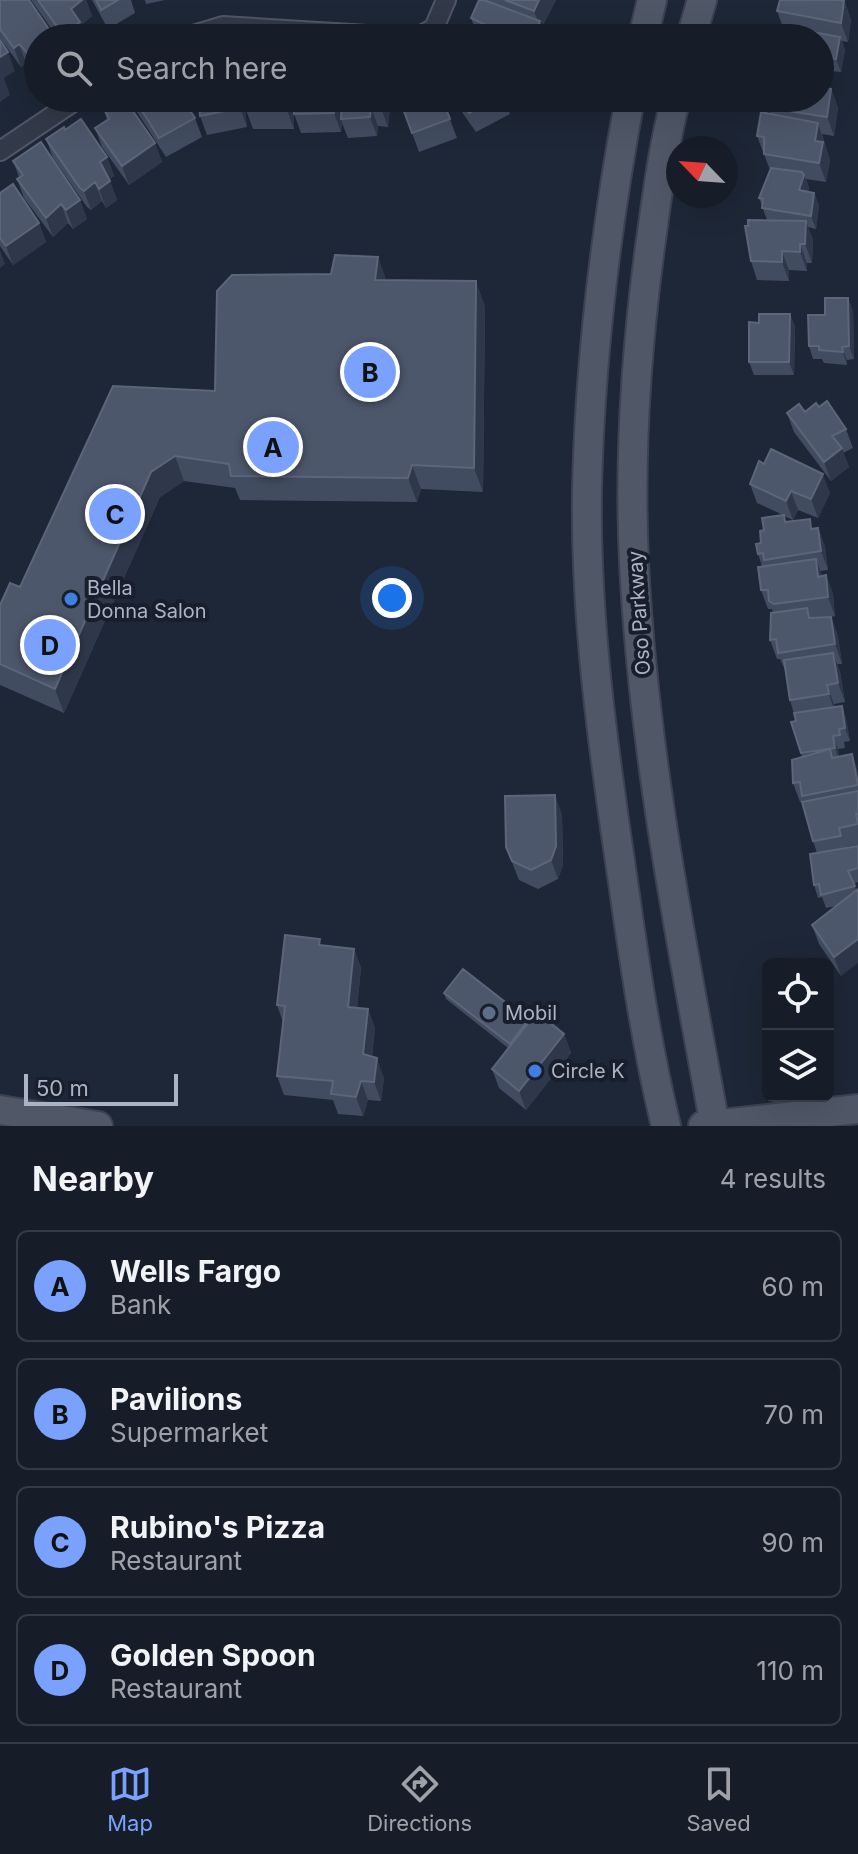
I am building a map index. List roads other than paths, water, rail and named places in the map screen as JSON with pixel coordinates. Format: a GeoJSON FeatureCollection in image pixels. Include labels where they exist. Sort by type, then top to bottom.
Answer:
{"type":"FeatureCollection","features":[{"type":"Feature","properties":{"kind":"main road"},"geometry":{"type":"LineString","coordinates":[[646,24],[652,0]]}},
{"type":"Feature","properties":{"kind":"main road"},"geometry":{"type":"LineString","coordinates":[[695,24],[702,0]]}},
{"type":"Feature","properties":{"kind":"main road"},"geometry":{"type":"LineString","coordinates":[[628,112],[601,283],[587,489],[589,558],[598,712],[629,925],[666,1126]]}},
{"type":"Feature","properties":{"kind":"main road","name":"Oso Parkway"},"geometry":{"type":"LineString","coordinates":[[673,112],[660,173],[637,371],[634,559],[657,795],[715,1126]]}},
{"type":"Feature","properties":{"kind":"main road"},"geometry":{"type":"LineString","coordinates":[[703,1126],[858,1109]]}},
{"type":"Feature","properties":{"kind":"main road"},"geometry":{"type":"LineString","coordinates":[[0,1110],[98,1126]]}},
{"type":"Feature","properties":{"kind":"street"},"geometry":{"type":"LineString","coordinates":[[436,24],[446,0]]}},
{"type":"Feature","properties":{"kind":"street"},"geometry":{"type":"LineString","coordinates":[[0,151],[58,112]]}},
{"type":"Feature","properties":{"kind":"place","name":"Pavilions"},"geometry":{"type":"Point","coordinates":[370,372]}},
{"type":"Feature","properties":{"kind":"place","name":"Wells Fargo"},"geometry":{"type":"Point","coordinates":[273,447]}},
{"type":"Feature","properties":{"kind":"place","name":"Rubino's Pizza"},"geometry":{"type":"Point","coordinates":[115,514]}},
{"type":"Feature","properties":{"kind":"place","name":"Bella Donna Salon"},"geometry":{"type":"Point","coordinates":[71,599]}},
{"type":"Feature","properties":{"kind":"place","name":"Golden Spoon"},"geometry":{"type":"Point","coordinates":[50,645]}},
{"type":"Feature","properties":{"kind":"place","name":"Mobil"},"geometry":{"type":"Point","coordinates":[489,1013]}},
{"type":"Feature","properties":{"kind":"place","name":"Circle K"},"geometry":{"type":"Point","coordinates":[535,1071]}}]}
